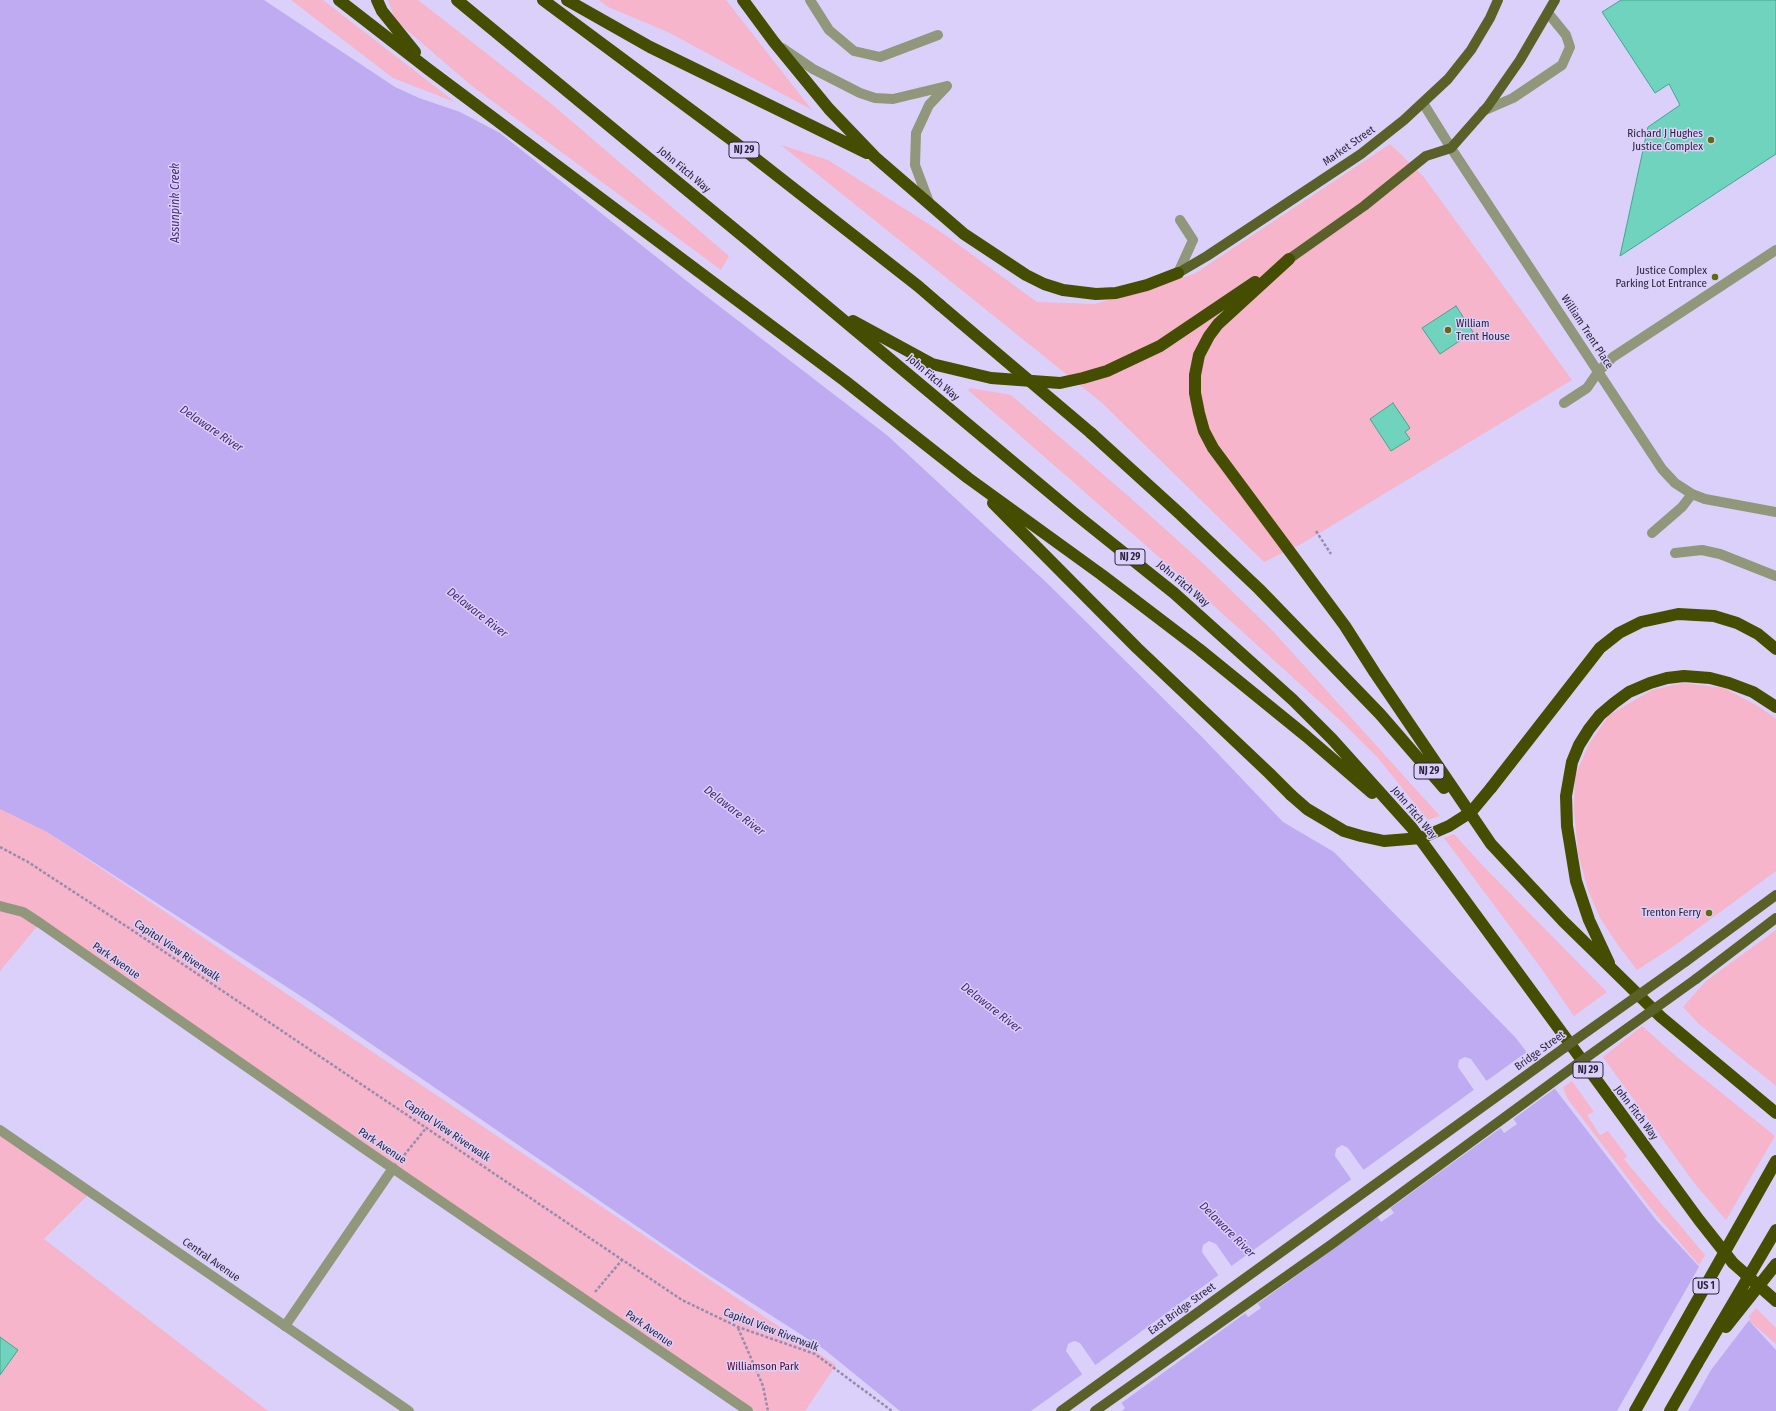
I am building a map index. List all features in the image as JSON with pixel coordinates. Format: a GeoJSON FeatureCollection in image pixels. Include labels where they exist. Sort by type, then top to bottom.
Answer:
{"type":"FeatureCollection","features":[{"type":"Feature","properties":{"kind":"highway"},"geometry":{"type":"LineString","coordinates":[[339,0],[428,69],[845,381],[968,478],[1102,575],[1199,649],[1306,736],[1412,828]]}},
{"type":"Feature","properties":{"kind":"highway"},"geometry":{"type":"LineString","coordinates":[[377,0],[382,11],[428,69]]}},
{"type":"Feature","properties":{"kind":"highway","name":"John Fitch Way"},"geometry":{"type":"LineString","coordinates":[[457,0],[1074,513],[1162,583],[1294,700],[1332,739],[1412,828],[1699,1220],[1733,1263],[1776,1301]]}},
{"type":"Feature","properties":{"kind":"highway","name":"NJ 29"},"geometry":{"type":"LineString","coordinates":[[543,0],[733,141],[918,286],[1091,433],[1179,513],[1259,589],[1380,714],[1523,880],[1563,922],[1661,1017],[1776,1113]]}},
{"type":"Feature","properties":{"kind":"highway"},"geometry":{"type":"LineString","coordinates":[[567,0],[650,47],[875,157]]}},
{"type":"Feature","properties":{"kind":"highway"},"geometry":{"type":"LineString","coordinates":[[743,0],[774,42],[829,110],[875,157],[964,234],[1026,275],[1044,284],[1063,290],[1096,294],[1116,293],[1148,285],[1178,273]]}},
{"type":"Feature","properties":{"kind":"highway"},"geometry":{"type":"LineString","coordinates":[[828,307],[932,364],[991,378],[1060,382],[1083,378],[1107,371],[1160,346],[1289,259]]}},
{"type":"Feature","properties":{"kind":"highway"},"geometry":{"type":"LineString","coordinates":[[1289,259],[1218,324],[1209,336],[1200,355],[1195,375],[1195,393],[1204,431],[1213,448],[1345,626],[1479,828]]}},
{"type":"Feature","properties":{"kind":"highway"},"geometry":{"type":"LineString","coordinates":[[968,478],[1142,653],[1307,809],[1344,830],[1361,836],[1384,841],[1421,838],[1449,826],[1471,812],[1600,648],[1620,633],[1641,622],[1678,614],[1714,616],[1737,623],[1758,634],[1776,649]]}},
{"type":"Feature","properties":{"kind":"highway"},"geometry":{"type":"LineString","coordinates":[[1612,969],[1589,920],[1578,888],[1570,852],[1567,826],[1566,796],[1572,762],[1585,734],[1600,715],[1614,702],[1629,692],[1667,678],[1684,676],[1710,678],[1729,683],[1753,692],[1776,707]]}},
{"type":"Feature","properties":{"kind":"highway","name":"US 1"},"geometry":{"type":"LineString","coordinates":[[1635,1411],[1776,1161]]}},
{"type":"Feature","properties":{"kind":"highway"},"geometry":{"type":"LineString","coordinates":[[1670,1411],[1776,1230]]}},
{"type":"Feature","properties":{"kind":"highway"},"geometry":{"type":"LineString","coordinates":[[1697,1364],[1776,1264]]}},
{"type":"Feature","properties":{"kind":"main road","name":"Market Street"},"geometry":{"type":"LineString","coordinates":[[1178,273],[1360,154],[1404,120],[1448,79],[1471,50],[1490,18],[1498,0]]}},
{"type":"Feature","properties":{"kind":"main road"},"geometry":{"type":"LineString","coordinates":[[1289,259],[1364,206],[1426,156],[1450,148],[1483,111],[1520,60],[1555,0]]}},
{"type":"Feature","properties":{"kind":"main road","name":"Bridge Street"},"geometry":{"type":"LineString","coordinates":[[1318,1227],[1776,895]]}},
{"type":"Feature","properties":{"kind":"main road"},"geometry":{"type":"LineString","coordinates":[[1095,1411],[1332,1244],[1776,918]]}},
{"type":"Feature","properties":{"kind":"main road","name":"East Bridge Street"},"geometry":{"type":"LineString","coordinates":[[1061,1411],[1318,1227]]}},
{"type":"Feature","properties":{"kind":"street"},"geometry":{"type":"LineString","coordinates":[[810,0],[829,30],[854,51],[880,57],[938,34]]}},
{"type":"Feature","properties":{"kind":"street"},"geometry":{"type":"LineString","coordinates":[[1483,111],[1513,98],[1562,65],[1570,47],[1566,35],[1548,13]]}},
{"type":"Feature","properties":{"kind":"street"},"geometry":{"type":"LineString","coordinates":[[774,42],[813,69],[860,93],[875,98],[893,100],[947,86],[929,105],[916,133],[915,165],[930,206]]}},
{"type":"Feature","properties":{"kind":"street","name":"William Trent Place"},"geometry":{"type":"LineString","coordinates":[[1423,103],[1450,148],[1581,343],[1598,372],[1662,469],[1676,483],[1692,494],[1705,499],[1776,512]]}},
{"type":"Feature","properties":{"kind":"street"},"geometry":{"type":"LineString","coordinates":[[1178,273],[1193,240],[1180,220]]}},
{"type":"Feature","properties":{"kind":"street"},"geometry":{"type":"LineString","coordinates":[[1564,403],[1587,388],[1598,372],[1613,357],[1776,250]]}},
{"type":"Feature","properties":{"kind":"street"},"geometry":{"type":"LineString","coordinates":[[1652,533],[1682,507],[1692,494]]}},
{"type":"Feature","properties":{"kind":"street"},"geometry":{"type":"LineString","coordinates":[[1674,553],[1702,550],[1720,554],[1776,576]]}},
{"type":"Feature","properties":{"kind":"street","name":"Park Avenue"},"geometry":{"type":"LineString","coordinates":[[0,906],[23,912],[40,923],[393,1168],[748,1411]]}},
{"type":"Feature","properties":{"kind":"street","name":"Central Avenue"},"geometry":{"type":"LineString","coordinates":[[0,1130],[409,1411]]}},
{"type":"Feature","properties":{"kind":"street"},"geometry":{"type":"LineString","coordinates":[[285,1326],[393,1168]]}},
{"type":"Feature","properties":{"kind":"path"},"geometry":{"type":"LineString","coordinates":[[1316,531],[1331,554]]}},
{"type":"Feature","properties":{"kind":"path","name":"Capitol View Riverwalk"},"geometry":{"type":"LineString","coordinates":[[0,847],[28,862],[129,928],[427,1127],[682,1300],[738,1327],[815,1354],[892,1411]]}},
{"type":"Feature","properties":{"kind":"path"},"geometry":{"type":"LineString","coordinates":[[393,1168],[427,1127]]}},
{"type":"Feature","properties":{"kind":"path"},"geometry":{"type":"LineString","coordinates":[[587,1300],[622,1260]]}},
{"type":"Feature","properties":{"kind":"path"},"geometry":{"type":"LineString","coordinates":[[738,1327],[763,1386],[768,1411]]}},
{"type":"Feature","properties":{"kind":"green space"},"geometry":{"type":"Polygon","coordinates":[[[291,0],[323,0],[455,102],[393,78],[291,0]]]}},
{"type":"Feature","properties":{"kind":"green space"},"geometry":{"type":"Polygon","coordinates":[[[388,0],[418,0],[554,106],[729,256],[721,270],[472,86],[395,20],[388,0]]]}},
{"type":"Feature","properties":{"kind":"green space"},"geometry":{"type":"Polygon","coordinates":[[[599,0],[726,0],[812,110],[668,32],[608,7],[599,0]]]}},
{"type":"Feature","properties":{"kind":"green space"},"geometry":{"type":"Polygon","coordinates":[[[1390,144],[1423,176],[1572,380],[1303,543],[1264,562],[1101,402],[781,145],[828,160],[941,232],[1037,302],[1095,304],[1194,274],[1390,144]]]}},
{"type":"Feature","properties":{"kind":"green space"},"geometry":{"type":"Polygon","coordinates":[[[970,388],[1011,395],[1134,501],[1207,567],[1271,629],[1440,816],[1428,820],[1378,758],[1342,722],[1192,586],[968,390],[970,388]]]}},
{"type":"Feature","properties":{"kind":"green space"},"geometry":{"type":"Polygon","coordinates":[[[1683,683],[1724,688],[1758,706],[1776,719],[1776,871],[1674,946],[1637,970],[1600,918],[1588,890],[1578,853],[1574,810],[1575,776],[1589,744],[1609,715],[1652,690],[1683,683]]]}},
{"type":"Feature","properties":{"kind":"green space","name":"Williamson Park"},"geometry":{"type":"Polygon","coordinates":[[[0,809],[47,832],[836,1365],[805,1411],[752,1411],[40,923],[0,971],[0,809]]]}},
{"type":"Feature","properties":{"kind":"green space"},"geometry":{"type":"Polygon","coordinates":[[[1454,834],[1485,868],[1607,992],[1574,1016],[1541,968],[1444,838],[1454,834]]]}},
{"type":"Feature","properties":{"kind":"green space"},"geometry":{"type":"Polygon","coordinates":[[[1776,930],[1776,1086],[1699,1024],[1683,1007],[1706,981],[1776,930]]]}},
{"type":"Feature","properties":{"kind":"green space"},"geometry":{"type":"Polygon","coordinates":[[[1642,1026],[1677,1057],[1775,1136],[1726,1220],[1695,1184],[1603,1057],[1642,1026]]]}},
{"type":"Feature","properties":{"kind":"green space"},"geometry":{"type":"Polygon","coordinates":[[[1572,1081],[1594,1112],[1587,1115],[1600,1135],[1608,1131],[1627,1156],[1624,1159],[1705,1255],[1699,1265],[1648,1205],[1567,1098],[1563,1087],[1572,1081]]]}},
{"type":"Feature","properties":{"kind":"green space"},"geometry":{"type":"Polygon","coordinates":[[[0,1126],[91,1192],[44,1239],[268,1411],[0,1411],[0,1126]]]}},
{"type":"Feature","properties":{"kind":"green space"},"geometry":{"type":"Polygon","coordinates":[[[1756,1308],[1776,1328],[1776,1344],[1747,1319],[1756,1308]]]}},
{"type":"Feature","properties":{"kind":"water"},"geometry":{"type":"Polygon","coordinates":[[[0,0],[264,0],[395,87],[419,98],[460,112],[500,133],[693,286],[888,436],[1048,584],[1203,738],[1283,822],[1334,852],[1515,1037],[1656,1220],[1776,1350],[1776,1411],[1122,1411],[1125,1408],[1080,1343],[1074,1341],[1068,1344],[1066,1351],[1108,1411],[900,1411],[825,1350],[699,1269],[313,1004],[47,832],[0,809],[0,0]],[[1465,1057],[1459,1060],[1458,1067],[1504,1133],[1517,1124],[1471,1059],[1465,1057]],[[1342,1145],[1336,1149],[1335,1156],[1381,1222],[1394,1213],[1348,1148],[1342,1145]],[[1209,1241],[1203,1245],[1202,1252],[1248,1317],[1261,1308],[1216,1244],[1209,1241]]]}},
{"type":"Feature","properties":{"kind":"pier"},"geometry":{"type":"Polygon","coordinates":[[[1528,1051],[1557,1087],[1512,1120],[1485,1082],[1528,1051]]]}},
{"type":"Feature","properties":{"kind":"pier"},"geometry":{"type":"Polygon","coordinates":[[[1475,1089],[1502,1127],[1389,1209],[1362,1171],[1475,1089]]]}},
{"type":"Feature","properties":{"kind":"pier"},"geometry":{"type":"Polygon","coordinates":[[[1353,1178],[1379,1216],[1256,1305],[1230,1267],[1353,1178]]]}},
{"type":"Feature","properties":{"kind":"pier"},"geometry":{"type":"Polygon","coordinates":[[[1700,1265],[1750,1319],[1711,1370],[1688,1411],[1617,1411],[1700,1265]]]}},
{"type":"Feature","properties":{"kind":"pier"},"geometry":{"type":"Polygon","coordinates":[[[1220,1274],[1247,1312],[1120,1404],[1094,1366],[1220,1274]]]}},
{"type":"Feature","properties":{"kind":"pier"},"geometry":{"type":"Polygon","coordinates":[[[1084,1373],[1110,1411],[1031,1411],[1084,1373]]]}},
{"type":"Feature","properties":{"kind":"building","name":"Richard J Hughes Justice Complex"},"geometry":{"type":"Polygon","coordinates":[[[1621,0],[1776,0],[1776,154],[1620,256],[1648,127],[1680,105],[1669,84],[1655,93],[1602,12],[1621,0]]]}},
{"type":"Feature","properties":{"kind":"building","name":"William Trent House"},"geometry":{"type":"Polygon","coordinates":[[[1456,306],[1473,332],[1440,354],[1422,328],[1456,306]]]}},
{"type":"Feature","properties":{"kind":"building"},"geometry":{"type":"Polygon","coordinates":[[[1393,403],[1410,428],[1405,432],[1410,439],[1391,451],[1370,419],[1393,403]]]}},
{"type":"Feature","properties":{"kind":"building"},"geometry":{"type":"Polygon","coordinates":[[[0,1337],[18,1350],[0,1375],[0,1337]]]}},
{"type":"Feature","properties":{"kind":"place","name":"Richard J Hughes Justice Complex"},"geometry":{"type":"Point","coordinates":[1711,140]}},
{"type":"Feature","properties":{"kind":"place","name":"Justice Complex Parking Lot Entrance"},"geometry":{"type":"Point","coordinates":[1715,277]}},
{"type":"Feature","properties":{"kind":"place","name":"William Trent House"},"geometry":{"type":"Point","coordinates":[1448,330]}},
{"type":"Feature","properties":{"kind":"place","name":"Trenton Ferry"},"geometry":{"type":"Point","coordinates":[1709,913]}},
{"type":"Feature","properties":{"kind":"water label","name":"Assunpink Creek"},"geometry":{"type":"Point","coordinates":[176,203]}},
{"type":"Feature","properties":{"kind":"water label","name":"Delaware River"},"geometry":{"type":"Point","coordinates":[211,429]}},
{"type":"Feature","properties":{"kind":"water label","name":"Delaware River"},"geometry":{"type":"Point","coordinates":[477,613]}},
{"type":"Feature","properties":{"kind":"water label","name":"Delaware River"},"geometry":{"type":"Point","coordinates":[734,811]}},
{"type":"Feature","properties":{"kind":"water label","name":"Delaware River"},"geometry":{"type":"Point","coordinates":[991,1008]}},
{"type":"Feature","properties":{"kind":"water label","name":"Delaware River"},"geometry":{"type":"Point","coordinates":[1227,1230]}}]}
